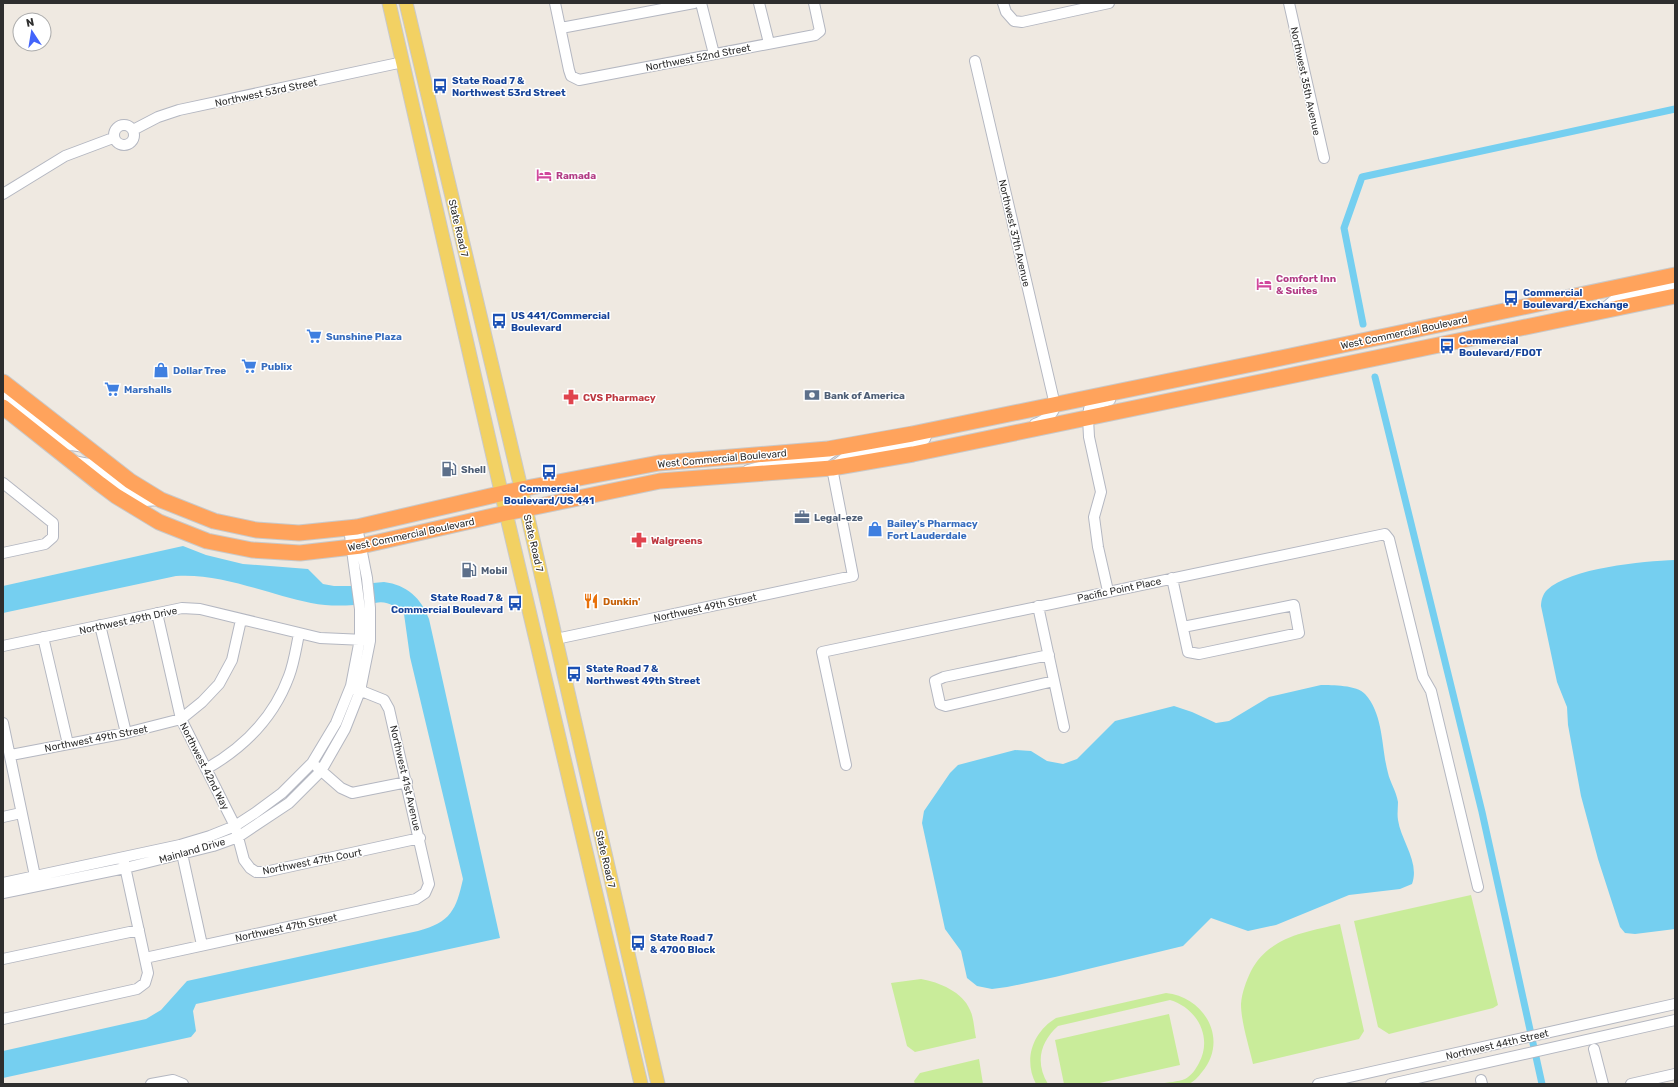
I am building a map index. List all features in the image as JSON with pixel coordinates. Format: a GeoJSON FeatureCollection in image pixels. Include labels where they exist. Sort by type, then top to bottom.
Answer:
{"type":"FeatureCollection","features":[{"type":"Feature","properties":{"kind":"highway","name":"West Commercial Boulevard"},"geometry":{"type":"LineString","coordinates":[[3,382],[85,447],[130,480],[161,500],[214,521],[256,530],[299,533],[353,527],[521,489],[659,463],[838,447],[928,431],[1675,275]]}},
{"type":"Feature","properties":{"kind":"highway"},"geometry":{"type":"LineString","coordinates":[[1478,337],[1500,324],[1587,306],[1598,291]]}},
{"type":"Feature","properties":{"kind":"highway","name":"West Commercial Boulevard"},"geometry":{"type":"LineString","coordinates":[[3,407],[116,496],[159,522],[207,540],[252,550],[300,553],[357,547],[506,513],[660,481],[832,468],[912,454],[1675,296]]}},
{"type":"Feature","properties":{"kind":"main road","name":"State Road 7"},"geometry":{"type":"LineString","coordinates":[[389,3],[501,494],[641,1084]]}},
{"type":"Feature","properties":{"kind":"main road","name":"State Road 7"},"geometry":{"type":"LineString","coordinates":[[406,3],[526,509],[658,1084]]}},
{"type":"Feature","properties":{"kind":"main road"},"geometry":{"type":"LineString","coordinates":[[396,35],[405,48],[418,58]]}},
{"type":"Feature","properties":{"kind":"main road"},"geometry":{"type":"LineString","coordinates":[[403,62],[410,64],[416,69],[424,81]]}},
{"type":"Feature","properties":{"kind":"main road"},"geometry":{"type":"LineString","coordinates":[[437,213],[445,225],[451,229],[460,231]]}},
{"type":"Feature","properties":{"kind":"street"},"geometry":{"type":"LineString","coordinates":[[555,3],[561,28],[694,3]]}},
{"type":"Feature","properties":{"kind":"street"},"geometry":{"type":"LineString","coordinates":[[701,3],[714,54]]}},
{"type":"Feature","properties":{"kind":"street"},"geometry":{"type":"LineString","coordinates":[[759,3],[769,43]]}},
{"type":"Feature","properties":{"kind":"street","name":"Northwest 52nd Street"},"geometry":{"type":"LineString","coordinates":[[561,28],[568,70],[575,80],[583,80],[815,35],[820,31],[814,3]]}},
{"type":"Feature","properties":{"kind":"street"},"geometry":{"type":"LineString","coordinates":[[1003,3],[1006,12],[1014,21],[1022,22],[1108,3]]}},
{"type":"Feature","properties":{"kind":"street","name":"Northwest 35th Avenue"},"geometry":{"type":"LineString","coordinates":[[1289,3],[1324,158]]}},
{"type":"Feature","properties":{"kind":"street","name":"Northwest 37th Avenue"},"geometry":{"type":"LineString","coordinates":[[975,61],[1055,405]]}},
{"type":"Feature","properties":{"kind":"street","name":"Northwest 53rd Street"},"geometry":{"type":"LineString","coordinates":[[133,130],[158,117],[178,110],[403,62]]}},
{"type":"Feature","properties":{"kind":"street"},"geometry":{"type":"LineString","coordinates":[[128,125],[133,130],[134,137],[130,144],[118,144],[113,138],[114,131],[119,126],[128,125]]}},
{"type":"Feature","properties":{"kind":"street"},"geometry":{"type":"LineString","coordinates":[[6,195],[30,176],[65,156],[113,138]]}},
{"type":"Feature","properties":{"kind":"street","name":"West Commercial Boulevard"},"geometry":{"type":"LineString","coordinates":[[1600,312],[1614,300],[1675,286]]}},
{"type":"Feature","properties":{"kind":"street","name":"West Commercial Boulevard"},"geometry":{"type":"LineString","coordinates":[[1088,418],[1089,409],[1093,405],[1124,397],[1133,389]]}},
{"type":"Feature","properties":{"kind":"street","name":"West Commercial Boulevard"},"geometry":{"type":"LineString","coordinates":[[3,395],[64,444],[85,447]]}},
{"type":"Feature","properties":{"kind":"street","name":"West Commercial Boulevard"},"geometry":{"type":"LineString","coordinates":[[1015,433],[1047,418],[1054,411],[1055,405]]}},
{"type":"Feature","properties":{"kind":"street"},"geometry":{"type":"LineString","coordinates":[[1088,418],[1089,437],[1101,492],[1094,517],[1098,547],[1108,591]]}},
{"type":"Feature","properties":{"kind":"street"},"geometry":{"type":"LineString","coordinates":[[832,468],[846,457],[917,443],[925,439],[928,431]]}},
{"type":"Feature","properties":{"kind":"street","name":"West Commercial Boulevard"},"geometry":{"type":"LineString","coordinates":[[747,475],[747,470],[774,463],[822,459],[838,447]]}},
{"type":"Feature","properties":{"kind":"street","name":"West Commercial Boulevard"},"geometry":{"type":"LineString","coordinates":[[70,461],[89,464],[144,501],[161,500]]}},
{"type":"Feature","properties":{"kind":"street","name":"Northwest 49th Street"},"geometry":{"type":"LineString","coordinates":[[556,639],[854,576],[832,468]]}},
{"type":"Feature","properties":{"kind":"street"},"geometry":{"type":"LineString","coordinates":[[3,483],[53,523],[53,537],[45,544],[3,553]]}},
{"type":"Feature","properties":{"kind":"street","name":"Mainland Drive"},"geometry":{"type":"LineString","coordinates":[[182,850],[210,836],[235,826],[282,793],[312,762],[336,723],[351,686],[365,608],[368,578],[357,547],[353,527]]}},
{"type":"Feature","properties":{"kind":"street","name":"Pacific Point Place"},"geometry":{"type":"LineString","coordinates":[[846,765],[822,652],[1385,534],[1390,539],[1423,677],[1431,691],[1478,887]]}},
{"type":"Feature","properties":{"kind":"street","name":"Mainland Drive"},"geometry":{"type":"LineString","coordinates":[[3,883],[36,880],[182,850],[213,846],[238,837],[289,802],[321,771],[345,729],[360,691],[370,641],[365,608],[356,581],[357,547]]}},
{"type":"Feature","properties":{"kind":"street"},"geometry":{"type":"LineString","coordinates":[[1172,578],[1188,652],[1199,654],[1299,633],[1294,605],[1183,627]]}},
{"type":"Feature","properties":{"kind":"street"},"geometry":{"type":"LineString","coordinates":[[1038,606],[1064,728]]}},
{"type":"Feature","properties":{"kind":"street","name":"Northwest 49th Drive"},"geometry":{"type":"LineString","coordinates":[[3,646],[182,608],[200,609],[320,638],[360,639],[370,641]]}},
{"type":"Feature","properties":{"kind":"street","name":"Northwest 42nd Way"},"geometry":{"type":"LineString","coordinates":[[157,613],[181,719],[235,826]]}},
{"type":"Feature","properties":{"kind":"street"},"geometry":{"type":"LineString","coordinates":[[181,719],[202,702],[219,684],[232,660],[241,620]]}},
{"type":"Feature","properties":{"kind":"street"},"geometry":{"type":"LineString","coordinates":[[100,625],[126,733]]}},
{"type":"Feature","properties":{"kind":"street"},"geometry":{"type":"LineString","coordinates":[[206,769],[225,758],[245,742],[270,712],[289,676],[299,634]]}},
{"type":"Feature","properties":{"kind":"street"},"geometry":{"type":"LineString","coordinates":[[43,637],[68,744]]}},
{"type":"Feature","properties":{"kind":"street"},"geometry":{"type":"LineString","coordinates":[[1049,655],[944,677],[935,681],[940,704],[946,706],[1054,681]]}},
{"type":"Feature","properties":{"kind":"street","name":"Northwest 41st Avenue"},"geometry":{"type":"LineString","coordinates":[[351,686],[384,700],[389,709],[420,838],[429,884],[425,893]]}},
{"type":"Feature","properties":{"kind":"street","name":"Northwest 49th Street"},"geometry":{"type":"LineString","coordinates":[[11,756],[126,733],[181,719]]}},
{"type":"Feature","properties":{"kind":"street"},"geometry":{"type":"LineString","coordinates":[[3,723],[36,880]]}},
{"type":"Feature","properties":{"kind":"street"},"geometry":{"type":"LineString","coordinates":[[312,762],[341,788],[352,793],[407,782]]}},
{"type":"Feature","properties":{"kind":"street"},"geometry":{"type":"LineString","coordinates":[[3,817],[21,813]]}},
{"type":"Feature","properties":{"kind":"street","name":"Northwest 47th Court"},"geometry":{"type":"LineString","coordinates":[[235,826],[244,860],[250,868],[256,872],[265,872],[420,838]]}},
{"type":"Feature","properties":{"kind":"street"},"geometry":{"type":"LineString","coordinates":[[182,850],[202,945]]}},
{"type":"Feature","properties":{"kind":"street"},"geometry":{"type":"LineString","coordinates":[[3,1018],[137,989],[145,982],[148,973],[124,863]]}},
{"type":"Feature","properties":{"kind":"street","name":"Mainland Drive"},"geometry":{"type":"LineString","coordinates":[[3,893],[36,880]]}},
{"type":"Feature","properties":{"kind":"street","name":"Northwest 47th Street"},"geometry":{"type":"LineString","coordinates":[[145,958],[416,899],[425,893]]}},
{"type":"Feature","properties":{"kind":"street"},"geometry":{"type":"LineString","coordinates":[[3,959],[139,930]]}},
{"type":"Feature","properties":{"kind":"street","name":"Northwest 44th Street"},"geometry":{"type":"LineString","coordinates":[[1318,1084],[1675,1004]]}},
{"type":"Feature","properties":{"kind":"street","name":"Northwest 44th Street"},"geometry":{"type":"LineString","coordinates":[[1391,1084],[1675,1020]]}},
{"type":"Feature","properties":{"kind":"street"},"geometry":{"type":"LineString","coordinates":[[1593,1022],[1597,1038]]}},
{"type":"Feature","properties":{"kind":"street"},"geometry":{"type":"LineString","coordinates":[[1594,1049],[1603,1084]]}},
{"type":"Feature","properties":{"kind":"street"},"geometry":{"type":"LineString","coordinates":[[1631,1084],[1675,1074]]}},
{"type":"Feature","properties":{"kind":"street"},"geometry":{"type":"LineString","coordinates":[[151,1084],[173,1080],[183,1084]]}},
{"type":"Feature","properties":{"kind":"green space"},"geometry":{"type":"Polygon","coordinates":[[[1471,895],[1498,1005],[1493,1008],[1389,1034],[1378,1027],[1354,921],[1471,895]]]}},
{"type":"Feature","properties":{"kind":"green space"},"geometry":{"type":"Polygon","coordinates":[[[1340,924],[1364,1031],[1359,1039],[1253,1064],[1241,1011],[1244,987],[1251,971],[1268,950],[1278,943],[1301,933],[1340,924]]]}},
{"type":"Feature","properties":{"kind":"green space"},"geometry":{"type":"Polygon","coordinates":[[[921,979],[943,985],[962,998],[967,1004],[971,1013],[976,1038],[915,1052],[907,1046],[891,983],[921,979]]]}},
{"type":"Feature","properties":{"kind":"green space"},"geometry":{"type":"Polygon","coordinates":[[[1166,993],[1180,996],[1202,1011],[1209,1022],[1213,1034],[1213,1047],[1210,1060],[1201,1074],[1192,1082],[1182,1085],[1160,1084],[1185,1079],[1195,1070],[1203,1053],[1204,1043],[1200,1025],[1188,1010],[1180,1004],[1170,1000],[1058,1026],[1047,1039],[1041,1053],[1042,1068],[1048,1084],[1036,1084],[1030,1065],[1032,1047],[1041,1031],[1056,1018],[1166,993]]]}},
{"type":"Feature","properties":{"kind":"green space"},"geometry":{"type":"Polygon","coordinates":[[[1169,1014],[1180,1065],[1095,1084],[1064,1084],[1055,1040],[1169,1014]]]}},
{"type":"Feature","properties":{"kind":"green space"},"geometry":{"type":"Polygon","coordinates":[[[979,1059],[983,1084],[915,1084],[914,1081],[920,1073],[979,1059]]]}},
{"type":"Feature","properties":{"kind":"water"},"geometry":{"type":"Polygon","coordinates":[[[183,546],[206,555],[243,564],[308,569],[323,584],[334,586],[352,586],[354,605],[333,606],[317,604],[227,581],[193,576],[176,576],[3,613],[3,586],[183,546]]]}},
{"type":"Feature","properties":{"kind":"water"},"geometry":{"type":"Polygon","coordinates":[[[1675,560],[1675,929],[1635,934],[1625,933],[1620,927],[1598,859],[1581,796],[1568,725],[1567,707],[1557,682],[1541,602],[1543,595],[1547,590],[1558,582],[1572,576],[1589,571],[1627,564],[1675,560]]]}},
{"type":"Feature","properties":{"kind":"water"},"geometry":{"type":"Polygon","coordinates":[[[384,582],[406,589],[422,605],[429,619],[500,938],[196,1004],[193,1011],[196,1031],[191,1037],[3,1078],[3,1051],[146,1019],[161,1010],[187,981],[418,931],[438,923],[445,919],[450,913],[458,899],[463,879],[410,657],[404,614],[391,604],[383,602],[375,603],[373,583],[384,582]]]}},
{"type":"Feature","properties":{"kind":"water"},"geometry":{"type":"Polygon","coordinates":[[[1321,685],[1344,686],[1361,691],[1371,702],[1376,712],[1379,721],[1388,773],[1398,802],[1398,818],[1400,828],[1414,868],[1412,884],[1400,889],[1349,895],[1276,925],[1248,931],[1211,918],[1183,946],[1055,977],[992,989],[977,986],[967,978],[961,951],[945,929],[922,823],[924,811],[950,773],[958,765],[1015,750],[1031,751],[1047,761],[1063,764],[1077,759],[1115,721],[1174,706],[1216,723],[1229,721],[1269,697],[1321,685]]]}},
{"type":"Feature","properties":{"kind":"waterway"},"geometry":{"type":"LineString","coordinates":[[1363,324],[1344,228],[1362,177],[1675,109]]}},
{"type":"Feature","properties":{"kind":"waterway"},"geometry":{"type":"LineString","coordinates":[[1375,377],[1482,812],[1542,1084]]}},
{"type":"Feature","properties":{"kind":"place","name":"State Road 7 & Northwest 53rd Street"},"geometry":{"type":"Point","coordinates":[440,86]}},
{"type":"Feature","properties":{"kind":"place","name":"Ramada"},"geometry":{"type":"Point","coordinates":[544,175]}},
{"type":"Feature","properties":{"kind":"place","name":"Comfort Inn & Suites"},"geometry":{"type":"Point","coordinates":[1264,284]}},
{"type":"Feature","properties":{"kind":"place","name":"Commercial Boulevard/Exchange"},"geometry":{"type":"Point","coordinates":[1511,298]}},
{"type":"Feature","properties":{"kind":"place","name":"US 441/Commercial Boulevard"},"geometry":{"type":"Point","coordinates":[499,321]}},
{"type":"Feature","properties":{"kind":"place","name":"Sunshine Plaza"},"geometry":{"type":"Point","coordinates":[314,336]}},
{"type":"Feature","properties":{"kind":"place","name":"Commercial Boulevard/FDOT"},"geometry":{"type":"Point","coordinates":[1447,346]}},
{"type":"Feature","properties":{"kind":"place","name":"Publix"},"geometry":{"type":"Point","coordinates":[249,366]}},
{"type":"Feature","properties":{"kind":"place","name":"Dollar Tree"},"geometry":{"type":"Point","coordinates":[161,370]}},
{"type":"Feature","properties":{"kind":"place","name":"Marshalls"},"geometry":{"type":"Point","coordinates":[112,389]}},
{"type":"Feature","properties":{"kind":"place","name":"Bank of America"},"geometry":{"type":"Point","coordinates":[812,395]}},
{"type":"Feature","properties":{"kind":"place","name":"CVS Pharmacy"},"geometry":{"type":"Point","coordinates":[571,397]}},
{"type":"Feature","properties":{"kind":"place","name":"Shell"},"geometry":{"type":"Point","coordinates":[449,469]}},
{"type":"Feature","properties":{"kind":"place","name":"Commercial Boulevard/US 441"},"geometry":{"type":"Point","coordinates":[549,472]}},
{"type":"Feature","properties":{"kind":"place","name":"Legal-eze"},"geometry":{"type":"Point","coordinates":[802,517]}},
{"type":"Feature","properties":{"kind":"place","name":"Bailey's Pharmacy Fort Lauderdale"},"geometry":{"type":"Point","coordinates":[875,529]}},
{"type":"Feature","properties":{"kind":"place","name":"Walgreens"},"geometry":{"type":"Point","coordinates":[639,540]}},
{"type":"Feature","properties":{"kind":"place","name":"Mobil"},"geometry":{"type":"Point","coordinates":[469,570]}},
{"type":"Feature","properties":{"kind":"place","name":"Dunkin'"},"geometry":{"type":"Point","coordinates":[591,601]}},
{"type":"Feature","properties":{"kind":"place","name":"State Road 7 & Commercial Boulevard"},"geometry":{"type":"Point","coordinates":[515,603]}},
{"type":"Feature","properties":{"kind":"place","name":"State Road 7 & Northwest 49th Street"},"geometry":{"type":"Point","coordinates":[574,674]}},
{"type":"Feature","properties":{"kind":"place","name":"State Road 7 & 4700 Block"},"geometry":{"type":"Point","coordinates":[638,943]}}]}
